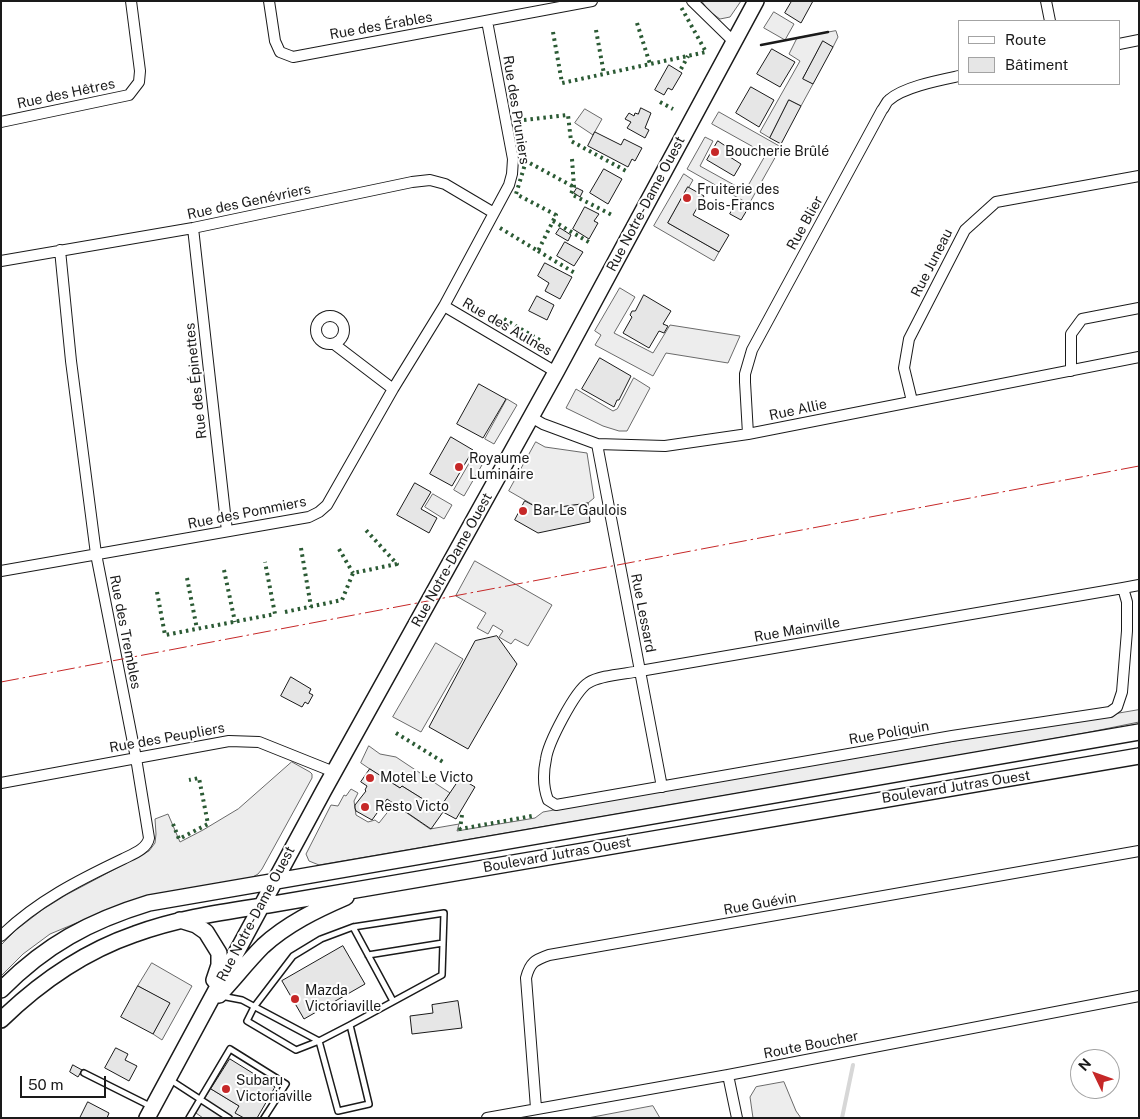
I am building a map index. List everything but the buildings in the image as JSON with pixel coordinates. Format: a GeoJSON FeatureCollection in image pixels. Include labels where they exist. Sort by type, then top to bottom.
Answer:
{"type":"FeatureCollection","features":[{"type":"Feature","properties":{"kind":"main road","name":"Rue Notre-Dame Ouest"},"geometry":{"type":"LineString","coordinates":[[150,1112],[260,906],[531,418],[756,1]]}},
{"type":"Feature","properties":{"kind":"main road","name":"Boulevard Jutras Ouest"},"geometry":{"type":"LineString","coordinates":[[1,990],[35,958],[88,925],[118,912],[149,903],[1139,732]]}},
{"type":"Feature","properties":{"kind":"main road","name":"Boulevard Jutras Ouest"},"geometry":{"type":"LineString","coordinates":[[1,1020],[24,997],[53,975],[80,959],[131,935],[180,920],[211,913],[608,845],[1139,756]]}},
{"type":"Feature","properties":{"kind":"main road"},"geometry":{"type":"LineString","coordinates":[[205,1011],[263,947],[291,924],[364,888]]}},
{"type":"Feature","properties":{"kind":"main road"},"geometry":{"type":"LineString","coordinates":[[180,920],[196,925],[206,932],[219,953],[219,964],[205,1011]]}},
{"type":"Feature","properties":{"kind":"street","name":"Rue des Hêtres"},"geometry":{"type":"LineString","coordinates":[[1,122],[128,95],[138,82],[140,71],[130,1]]}},
{"type":"Feature","properties":{"kind":"street","name":"Rue des Érables"},"geometry":{"type":"LineString","coordinates":[[269,1],[275,42],[280,52],[293,57],[487,21],[560,4],[592,1]]}},
{"type":"Feature","properties":{"kind":"street"},"geometry":{"type":"LineString","coordinates":[[692,1],[734,42]]}},
{"type":"Feature","properties":{"kind":"street"},"geometry":{"type":"LineString","coordinates":[[1046,1],[1050,20]]}},
{"type":"Feature","properties":{"kind":"street","name":"Rue des Pruniers"},"geometry":{"type":"LineString","coordinates":[[444,306],[509,185],[512,174],[513,160],[487,21]]}},
{"type":"Feature","properties":{"kind":"street"},"geometry":{"type":"LineString","coordinates":[[1120,44],[1139,40]]}},
{"type":"Feature","properties":{"kind":"street","name":"Rue Blier"},"geometry":{"type":"LineString","coordinates":[[748,434],[745,374],[752,350],[882,110],[888,101],[898,94],[931,81],[958,76]]}},
{"type":"Feature","properties":{"kind":"street","name":"Rue Juneau"},"geometry":{"type":"LineString","coordinates":[[912,401],[904,368],[909,339],[965,230],[996,202],[1139,176]]}},
{"type":"Feature","properties":{"kind":"street","name":"Rue des Genévriers"},"geometry":{"type":"LineString","coordinates":[[1,261],[193,228],[412,182],[430,180],[445,184],[494,212]]}},
{"type":"Feature","properties":{"kind":"street","name":"Rue des Épinettes"},"geometry":{"type":"LineString","coordinates":[[193,228],[227,531]]}},
{"type":"Feature","properties":{"kind":"street","name":"Rue des Trembles"},"geometry":{"type":"LineString","coordinates":[[1,936],[37,905],[57,892],[140,850],[148,843],[148,831],[136,758],[96,554],[71,361],[60,250]]}},
{"type":"Feature","properties":{"kind":"street","name":"Rue des Aulnes"},"geometry":{"type":"LineString","coordinates":[[444,306],[556,372]]}},
{"type":"Feature","properties":{"kind":"street","name":"Rue des Pommiers"},"geometry":{"type":"LineString","coordinates":[[1,571],[309,517],[327,505],[393,389],[444,306]]}},
{"type":"Feature","properties":{"kind":"street"},"geometry":{"type":"LineString","coordinates":[[1071,371],[1071,334],[1082,319],[1139,308]]}},
{"type":"Feature","properties":{"kind":"street"},"geometry":{"type":"LineString","coordinates":[[334,344],[393,389]]}},
{"type":"Feature","properties":{"kind":"street","name":"Rue Allie"},"geometry":{"type":"LineString","coordinates":[[531,418],[597,444],[665,446],[748,434],[1139,357]]}},
{"type":"Feature","properties":{"kind":"street","name":"Rue Lessard"},"geometry":{"type":"LineString","coordinates":[[597,444],[662,787]]}},
{"type":"Feature","properties":{"kind":"street","name":"Rue Mainville"},"geometry":{"type":"LineString","coordinates":[[548,800],[544,788],[546,757],[578,692],[589,682],[600,678],[1139,585]]}},
{"type":"Feature","properties":{"kind":"street","name":"Rue Poliquin"},"geometry":{"type":"LineString","coordinates":[[548,800],[556,805],[952,736],[1110,712],[1117,707],[1122,692],[1127,631],[1127,602],[1122,588]]}},
{"type":"Feature","properties":{"kind":"street","name":"Rue des Peupliers"},"geometry":{"type":"LineString","coordinates":[[1,783],[229,741],[245,740],[274,747],[334,772]]}},
{"type":"Feature","properties":{"kind":"street","name":"Rue Guévin"},"geometry":{"type":"LineString","coordinates":[[536,1108],[526,978],[529,968],[536,959],[549,955],[1139,851]]}},
{"type":"Feature","properties":{"kind":"street","name":"Route Boucher"},"geometry":{"type":"LineString","coordinates":[[487,1118],[728,1075],[1139,996]]}},
{"type":"Feature","properties":{"kind":"street"},"geometry":{"type":"LineString","coordinates":[[728,1075],[737,1118]]}},
{"type":"Feature","properties":{"kind":"lane"},"geometry":{"type":"LineString","coordinates":[[444,913],[443,943],[442,975],[319,1041],[296,1050],[246,1021],[254,1007],[293,956],[320,939],[353,927],[444,913]]}},
{"type":"Feature","properties":{"kind":"lane"},"geometry":{"type":"LineString","coordinates":[[353,927],[393,1001]]}},
{"type":"Feature","properties":{"kind":"lane"},"geometry":{"type":"LineString","coordinates":[[368,955],[443,943]]}},
{"type":"Feature","properties":{"kind":"lane"},"geometry":{"type":"LineString","coordinates":[[219,996],[242,1000],[319,1041],[338,1112],[369,1104],[350,1025]]}},
{"type":"Feature","properties":{"kind":"lane"},"geometry":{"type":"LineString","coordinates":[[188,1118],[230,1049],[286,1084],[264,1118]]}},
{"type":"Feature","properties":{"kind":"lane"},"geometry":{"type":"LineString","coordinates":[[84,1073],[150,1112]]}},
{"type":"Feature","properties":{"kind":"lane"},"geometry":{"type":"LineString","coordinates":[[168,1079],[229,1118]]}},
{"type":"Feature","properties":{"kind":"shaded area"},"geometry":{"type":"Polygon","coordinates":[[[702,1],[741,1],[730,17],[720,19],[709,11],[702,1]]]}},
{"type":"Feature","properties":{"kind":"shaded area"},"geometry":{"type":"Polygon","coordinates":[[[774,12],[794,24],[785,40],[764,28],[774,12]]]}},
{"type":"Feature","properties":{"kind":"shaded area"},"geometry":{"type":"Polygon","coordinates":[[[836,31],[838,37],[833,47],[823,42],[803,78],[813,84],[801,106],[789,100],[770,138],[760,132],[800,61],[789,54],[797,38],[836,31]]]}},
{"type":"Feature","properties":{"kind":"shaded area"},"geometry":{"type":"Polygon","coordinates":[[[585,109],[602,119],[593,135],[575,123],[585,109]]]}},
{"type":"Feature","properties":{"kind":"shaded area"},"geometry":{"type":"Polygon","coordinates":[[[719,112],[781,147],[749,204],[687,169],[705,137],[713,141],[700,166],[745,191],[766,154],[712,124],[719,112]]]}},
{"type":"Feature","properties":{"kind":"shaded area"},"geometry":{"type":"Polygon","coordinates":[[[684,174],[693,180],[668,223],[719,252],[714,261],[654,226],[684,174]]]}},
{"type":"Feature","properties":{"kind":"shaded area"},"geometry":{"type":"Polygon","coordinates":[[[620,288],[635,297],[614,333],[653,353],[670,325],[740,336],[728,363],[666,353],[653,376],[595,345],[601,335],[595,331],[620,288]]]}},
{"type":"Feature","properties":{"kind":"shaded area"},"geometry":{"type":"Polygon","coordinates":[[[634,378],[650,388],[627,431],[619,431],[603,426],[566,408],[576,389],[613,411],[617,409],[634,378]]]}},
{"type":"Feature","properties":{"kind":"shaded area"},"geometry":{"type":"Polygon","coordinates":[[[507,399],[517,405],[494,444],[485,439],[507,399]]]}},
{"type":"Feature","properties":{"kind":"shaded area"},"geometry":{"type":"Polygon","coordinates":[[[536,442],[545,447],[587,453],[594,498],[588,503],[561,507],[561,511],[542,515],[540,513],[542,510],[509,491],[536,442]]]}},
{"type":"Feature","properties":{"kind":"shaded area"},"geometry":{"type":"Polygon","coordinates":[[[476,452],[486,458],[464,496],[454,490],[476,452]]]}},
{"type":"Feature","properties":{"kind":"shaded area"},"geometry":{"type":"Polygon","coordinates":[[[433,494],[452,505],[444,519],[425,507],[433,494]]]}},
{"type":"Feature","properties":{"kind":"shaded area"},"geometry":{"type":"Polygon","coordinates":[[[475,561],[552,605],[528,646],[515,639],[511,644],[499,637],[503,631],[493,625],[488,634],[477,628],[486,613],[456,596],[475,561]]]}},
{"type":"Feature","properties":{"kind":"shaded area"},"geometry":{"type":"Polygon","coordinates":[[[436,643],[463,659],[421,732],[393,717],[436,643]]]}},
{"type":"Feature","properties":{"kind":"shaded area"},"geometry":{"type":"Polygon","coordinates":[[[1139,710],[1139,722],[949,757],[319,865],[309,861],[306,854],[331,805],[338,806],[344,795],[346,796],[351,789],[358,793],[354,801],[356,815],[368,822],[375,820],[379,823],[394,804],[430,829],[459,824],[457,831],[535,818],[543,812],[608,800],[1139,710]]]}},
{"type":"Feature","properties":{"kind":"shaded area"},"geometry":{"type":"Polygon","coordinates":[[[369,746],[380,754],[396,757],[450,793],[439,809],[402,786],[400,788],[386,780],[361,763],[369,746]]]}},
{"type":"Feature","properties":{"kind":"shaded area"},"geometry":{"type":"Polygon","coordinates":[[[292,762],[310,772],[312,778],[258,874],[251,878],[98,914],[50,934],[23,954],[1,976],[1,945],[16,930],[42,910],[66,895],[149,851],[155,843],[155,819],[168,814],[180,842],[238,809],[292,762]]]}},
{"type":"Feature","properties":{"kind":"shaded area"},"geometry":{"type":"Polygon","coordinates":[[[152,963],[192,986],[162,1040],[153,1034],[169,1003],[138,986],[152,963]]]}},
{"type":"Feature","properties":{"kind":"shaded area"},"geometry":{"type":"Polygon","coordinates":[[[784,1082],[796,1111],[801,1118],[753,1118],[750,1097],[756,1087],[784,1082]]]}},
{"type":"Feature","properties":{"kind":"shaded area"},"geometry":{"type":"Polygon","coordinates":[[[211,1089],[239,1106],[244,1118],[203,1118],[196,1113],[211,1089]]]}},
{"type":"Feature","properties":{"kind":"shaded area"},"geometry":{"type":"Polygon","coordinates":[[[653,1106],[660,1118],[588,1118],[653,1106]]]}},
{"type":"Feature","properties":{"kind":"waterway"},"geometry":{"type":"LineString","coordinates":[[842,1118],[853,1065]]}},
{"type":"Feature","properties":{"kind":"hedge"},"geometry":{"type":"LineString","coordinates":[[553,32],[562,83],[706,52],[681,7]]}},
{"type":"Feature","properties":{"kind":"hedge"},"geometry":{"type":"LineString","coordinates":[[637,23],[650,64]]}},
{"type":"Feature","properties":{"kind":"hedge"},"geometry":{"type":"LineString","coordinates":[[596,30],[604,74]]}},
{"type":"Feature","properties":{"kind":"hedge"},"geometry":{"type":"LineString","coordinates":[[681,69],[688,56]]}},
{"type":"Feature","properties":{"kind":"hedge"},"geometry":{"type":"LineString","coordinates":[[660,102],[673,109]]}},
{"type":"Feature","properties":{"kind":"hedge"},"geometry":{"type":"LineString","coordinates":[[524,120],[568,115],[571,141],[628,172]]}},
{"type":"Feature","properties":{"kind":"hedge"},"geometry":{"type":"LineString","coordinates":[[572,159],[574,187],[571,194],[614,216]]}},
{"type":"Feature","properties":{"kind":"hedge"},"geometry":{"type":"LineString","coordinates":[[500,228],[538,251],[556,215],[516,194],[526,161],[574,187]]}},
{"type":"Feature","properties":{"kind":"hedge"},"geometry":{"type":"LineString","coordinates":[[553,221],[592,244]]}},
{"type":"Feature","properties":{"kind":"hedge"},"geometry":{"type":"LineString","coordinates":[[538,251],[575,273]]}},
{"type":"Feature","properties":{"kind":"hedge"},"geometry":{"type":"LineString","coordinates":[[504,319],[543,342]]}},
{"type":"Feature","properties":{"kind":"hedge"},"geometry":{"type":"LineString","coordinates":[[285,612],[342,600],[353,573],[397,564],[364,528]]}},
{"type":"Feature","properties":{"kind":"hedge"},"geometry":{"type":"LineString","coordinates":[[301,548],[311,607]]}},
{"type":"Feature","properties":{"kind":"hedge"},"geometry":{"type":"LineString","coordinates":[[339,549],[353,573]]}},
{"type":"Feature","properties":{"kind":"hedge"},"geometry":{"type":"LineString","coordinates":[[157,592],[165,635],[275,614],[265,562]]}},
{"type":"Feature","properties":{"kind":"hedge"},"geometry":{"type":"LineString","coordinates":[[224,570],[235,622]]}},
{"type":"Feature","properties":{"kind":"hedge"},"geometry":{"type":"LineString","coordinates":[[187,578],[197,629]]}},
{"type":"Feature","properties":{"kind":"hedge"},"geometry":{"type":"LineString","coordinates":[[396,733],[443,762]]}},
{"type":"Feature","properties":{"kind":"hedge"},"geometry":{"type":"LineString","coordinates":[[173,824],[179,839],[208,824],[199,778],[189,780]]}},
{"type":"Feature","properties":{"kind":"hedge"},"geometry":{"type":"LineString","coordinates":[[462,815],[460,829],[532,816]]}},
{"type":"Feature","properties":{"kind":"wall"},"geometry":{"type":"LineString","coordinates":[[761,45],[828,32]]}},
{"type":"Feature","properties":{"kind":"power"},"geometry":{"type":"LineString","coordinates":[[1,682],[1139,466]]}},
{"type":"Feature","properties":{"kind":"place","name":"Boucherie Brûlé"},"geometry":{"type":"Point","coordinates":[715,152]}},
{"type":"Feature","properties":{"kind":"place","name":"Fruiterie des Bois-Francs"},"geometry":{"type":"Point","coordinates":[687,198]}},
{"type":"Feature","properties":{"kind":"place","name":"Royaume Luminaire"},"geometry":{"type":"Point","coordinates":[459,467]}},
{"type":"Feature","properties":{"kind":"place","name":"Bar Le Gaulois"},"geometry":{"type":"Point","coordinates":[523,511]}},
{"type":"Feature","properties":{"kind":"place","name":"Motel Le Victo"},"geometry":{"type":"Point","coordinates":[370,778]}},
{"type":"Feature","properties":{"kind":"place","name":"Resto Victo"},"geometry":{"type":"Point","coordinates":[365,807]}},
{"type":"Feature","properties":{"kind":"place","name":"Mazda Victoriaville"},"geometry":{"type":"Point","coordinates":[295,999]}},
{"type":"Feature","properties":{"kind":"place","name":"Subaru Victoriaville"},"geometry":{"type":"Point","coordinates":[226,1089]}}]}
